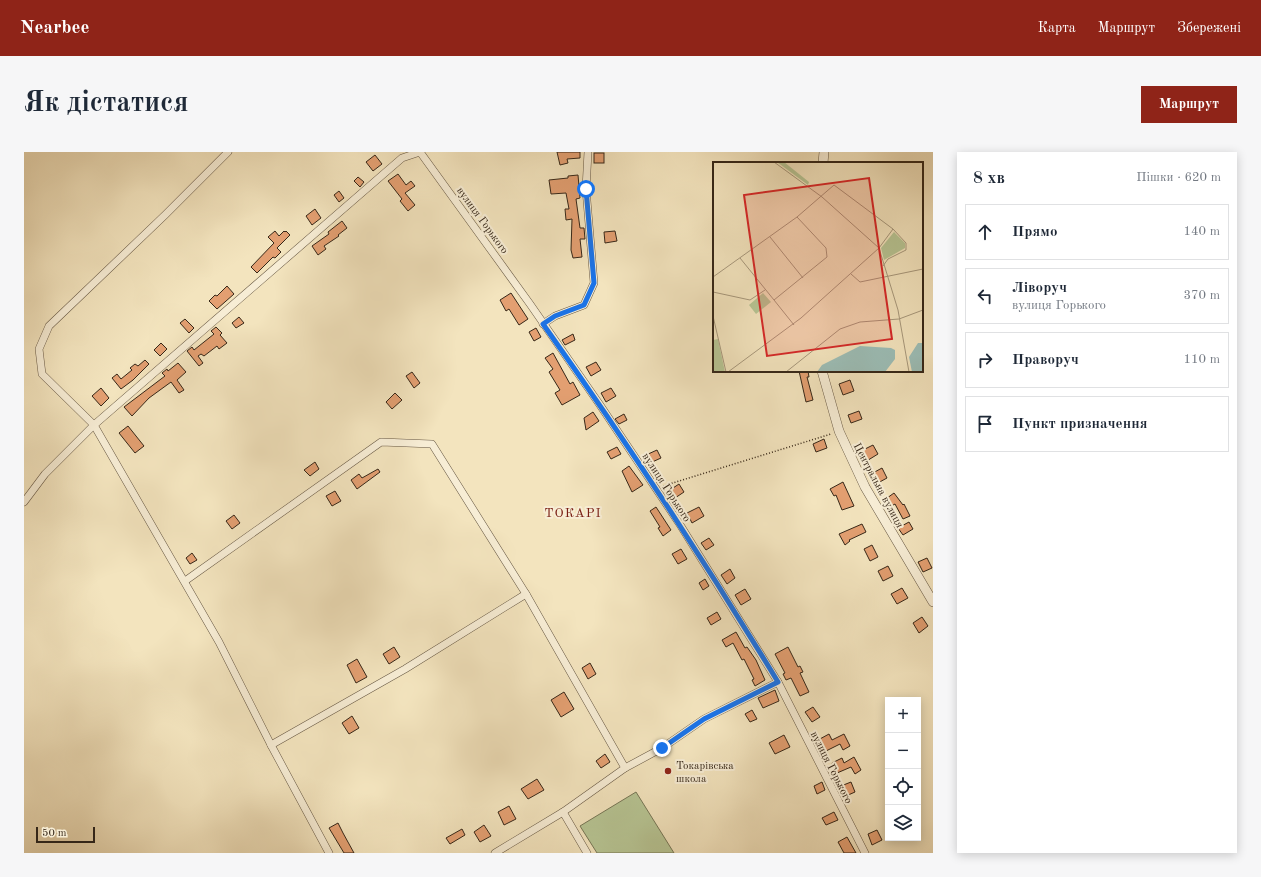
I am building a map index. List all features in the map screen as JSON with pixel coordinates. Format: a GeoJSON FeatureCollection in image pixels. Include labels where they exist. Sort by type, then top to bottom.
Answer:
{"type":"FeatureCollection","features":[{"type":"Feature","properties":{"kind":"street"},"geometry":{"type":"LineString","coordinates":[[228,152],[165,215],[49,326],[39,349],[42,374],[94,425],[218,642],[329,853]]}},
{"type":"Feature","properties":{"kind":"street","name":"вулиця Горького"},"geometry":{"type":"LineString","coordinates":[[420,152],[530,304],[600,405],[746,629],[778,682],[865,853]]}},
{"type":"Feature","properties":{"kind":"street"},"geometry":{"type":"LineString","coordinates":[[24,502],[45,474],[94,425],[402,158],[424,152]]}},
{"type":"Feature","properties":{"kind":"street"},"geometry":{"type":"LineString","coordinates":[[543,324],[555,316],[584,305],[594,283],[586,189],[588,152]]}},
{"type":"Feature","properties":{"kind":"street"},"geometry":{"type":"LineString","coordinates":[[823,162],[824,152]]}},
{"type":"Feature","properties":{"kind":"street","name":"Центральна вулиця"},"geometry":{"type":"LineString","coordinates":[[822,372],[839,431],[865,487],[933,602]]}},
{"type":"Feature","properties":{"kind":"street"},"geometry":{"type":"LineString","coordinates":[[184,581],[381,442],[432,444],[526,594],[625,768]]}},
{"type":"Feature","properties":{"kind":"street"},"geometry":{"type":"LineString","coordinates":[[271,745],[405,669],[526,594]]}},
{"type":"Feature","properties":{"kind":"street"},"geometry":{"type":"LineString","coordinates":[[496,853],[563,812],[625,768],[662,748],[704,719],[778,682]]}},
{"type":"Feature","properties":{"kind":"street"},"geometry":{"type":"LineString","coordinates":[[563,812],[587,853]]}},
{"type":"Feature","properties":{"kind":"path"},"geometry":{"type":"LineString","coordinates":[[655,488],[839,431]]}},
{"type":"Feature","properties":{"kind":"green space"},"geometry":{"type":"Polygon","coordinates":[[[636,792],[674,853],[597,853],[580,826],[636,792]]]}},
{"type":"Feature","properties":{"kind":"building"},"geometry":{"type":"Polygon","coordinates":[[[557,152],[580,152],[580,158],[567,159],[568,163],[560,165],[557,152]]]}},
{"type":"Feature","properties":{"kind":"building"},"geometry":{"type":"Polygon","coordinates":[[[594,153],[604,153],[604,163],[594,163],[594,153]]]}},
{"type":"Feature","properties":{"kind":"building"},"geometry":{"type":"Polygon","coordinates":[[[375,155],[382,164],[373,171],[366,162],[375,155]]]}},
{"type":"Feature","properties":{"kind":"building"},"geometry":{"type":"Polygon","coordinates":[[[398,174],[406,185],[411,181],[415,186],[405,193],[415,205],[408,211],[400,201],[402,199],[388,181],[398,174]]]}},
{"type":"Feature","properties":{"kind":"building"},"geometry":{"type":"Polygon","coordinates":[[[578,175],[580,198],[576,199],[580,228],[584,228],[585,239],[580,239],[582,257],[573,258],[571,250],[572,219],[566,220],[565,209],[569,209],[566,193],[551,194],[549,180],[568,178],[568,176],[578,175]]]}},
{"type":"Feature","properties":{"kind":"building"},"geometry":{"type":"Polygon","coordinates":[[[358,177],[364,182],[360,187],[354,181],[358,177]]]}},
{"type":"Feature","properties":{"kind":"building"},"geometry":{"type":"Polygon","coordinates":[[[339,191],[344,198],[339,202],[334,195],[339,191]]]}},
{"type":"Feature","properties":{"kind":"building"},"geometry":{"type":"Polygon","coordinates":[[[315,209],[321,218],[312,225],[306,216],[315,209]]]}},
{"type":"Feature","properties":{"kind":"building"},"geometry":{"type":"Polygon","coordinates":[[[342,221],[347,228],[338,235],[339,236],[324,246],[326,249],[318,255],[312,246],[329,234],[328,232],[342,221]]]}},
{"type":"Feature","properties":{"kind":"building"},"geometry":{"type":"Polygon","coordinates":[[[275,231],[279,236],[284,231],[290,235],[277,248],[281,252],[275,258],[273,257],[257,273],[251,267],[274,243],[268,237],[275,231]]]}},
{"type":"Feature","properties":{"kind":"building"},"geometry":{"type":"Polygon","coordinates":[[[615,231],[617,241],[605,243],[604,232],[615,231]]]}},
{"type":"Feature","properties":{"kind":"building"},"geometry":{"type":"Polygon","coordinates":[[[227,286],[234,294],[217,309],[209,301],[215,295],[217,296],[227,286]]]}},
{"type":"Feature","properties":{"kind":"building"},"geometry":{"type":"Polygon","coordinates":[[[511,293],[528,319],[519,325],[509,309],[506,311],[500,300],[511,293]]]}},
{"type":"Feature","properties":{"kind":"building"},"geometry":{"type":"Polygon","coordinates":[[[239,317],[244,323],[236,328],[232,323],[239,317]]]}},
{"type":"Feature","properties":{"kind":"building"},"geometry":{"type":"Polygon","coordinates":[[[185,319],[194,328],[189,333],[180,323],[185,319]]]}},
{"type":"Feature","properties":{"kind":"building"},"geometry":{"type":"Polygon","coordinates":[[[216,327],[222,333],[220,335],[227,343],[219,349],[217,346],[204,356],[201,354],[198,356],[203,363],[199,366],[187,351],[192,347],[194,350],[214,334],[211,331],[216,327]]]}},
{"type":"Feature","properties":{"kind":"building"},"geometry":{"type":"Polygon","coordinates":[[[536,328],[541,337],[534,341],[529,332],[536,328]]]}},
{"type":"Feature","properties":{"kind":"building"},"geometry":{"type":"Polygon","coordinates":[[[573,334],[575,340],[565,345],[562,340],[573,334]]]}},
{"type":"Feature","properties":{"kind":"building"},"geometry":{"type":"Polygon","coordinates":[[[161,343],[167,349],[160,356],[154,350],[161,343]]]}},
{"type":"Feature","properties":{"kind":"building"},"geometry":{"type":"Polygon","coordinates":[[[553,353],[570,384],[573,382],[580,395],[562,405],[555,393],[560,390],[549,372],[553,369],[545,358],[553,353]]]}},
{"type":"Feature","properties":{"kind":"building"},"geometry":{"type":"Polygon","coordinates":[[[145,360],[149,364],[133,380],[121,389],[112,378],[117,374],[121,379],[132,370],[130,368],[135,364],[138,366],[145,360]]]}},
{"type":"Feature","properties":{"kind":"building"},"geometry":{"type":"Polygon","coordinates":[[[596,362],[601,370],[591,376],[586,367],[596,362]]]}},
{"type":"Feature","properties":{"kind":"building"},"geometry":{"type":"Polygon","coordinates":[[[178,363],[186,372],[177,380],[184,390],[179,393],[171,382],[149,398],[132,416],[124,407],[165,376],[162,373],[167,369],[168,371],[178,363]]]}},
{"type":"Feature","properties":{"kind":"building"},"geometry":{"type":"Polygon","coordinates":[[[412,372],[420,383],[414,388],[406,376],[412,372]]]}},
{"type":"Feature","properties":{"kind":"building"},"geometry":{"type":"Polygon","coordinates":[[[799,372],[808,372],[809,377],[807,377],[813,400],[806,402],[799,372]]]}},
{"type":"Feature","properties":{"kind":"building"},"geometry":{"type":"Polygon","coordinates":[[[850,380],[854,391],[843,395],[839,384],[850,380]]]}},
{"type":"Feature","properties":{"kind":"building"},"geometry":{"type":"Polygon","coordinates":[[[101,388],[109,398],[101,406],[92,396],[101,388]]]}},
{"type":"Feature","properties":{"kind":"building"},"geometry":{"type":"Polygon","coordinates":[[[611,388],[616,396],[606,402],[601,393],[611,388]]]}},
{"type":"Feature","properties":{"kind":"building"},"geometry":{"type":"Polygon","coordinates":[[[395,393],[402,400],[392,409],[386,402],[395,393]]]}},
{"type":"Feature","properties":{"kind":"building"},"geometry":{"type":"Polygon","coordinates":[[[859,411],[862,419],[851,423],[848,415],[859,411]]]}},
{"type":"Feature","properties":{"kind":"building"},"geometry":{"type":"Polygon","coordinates":[[[593,412],[599,421],[586,430],[584,418],[593,412]]]}},
{"type":"Feature","properties":{"kind":"building"},"geometry":{"type":"Polygon","coordinates":[[[624,414],[627,420],[619,424],[615,419],[624,414]]]}},
{"type":"Feature","properties":{"kind":"building"},"geometry":{"type":"Polygon","coordinates":[[[128,426],[144,446],[135,453],[119,433],[128,426]]]}},
{"type":"Feature","properties":{"kind":"building"},"geometry":{"type":"Polygon","coordinates":[[[824,439],[827,448],[816,452],[813,444],[824,439]]]}},
{"type":"Feature","properties":{"kind":"building"},"geometry":{"type":"Polygon","coordinates":[[[873,445],[878,454],[865,462],[859,452],[873,445]]]}},
{"type":"Feature","properties":{"kind":"building"},"geometry":{"type":"Polygon","coordinates":[[[617,447],[621,454],[611,459],[607,452],[617,447]]]}},
{"type":"Feature","properties":{"kind":"building"},"geometry":{"type":"Polygon","coordinates":[[[657,450],[661,458],[650,463],[646,455],[657,450]]]}},
{"type":"Feature","properties":{"kind":"building"},"geometry":{"type":"Polygon","coordinates":[[[315,462],[319,469],[310,476],[304,470],[315,462]]]}},
{"type":"Feature","properties":{"kind":"building"},"geometry":{"type":"Polygon","coordinates":[[[629,466],[643,485],[632,492],[622,471],[629,466]]]}},
{"type":"Feature","properties":{"kind":"building"},"geometry":{"type":"Polygon","coordinates":[[[882,468],[887,478],[876,484],[871,474],[882,468]]]}},
{"type":"Feature","properties":{"kind":"building"},"geometry":{"type":"Polygon","coordinates":[[[378,469],[380,472],[357,489],[351,480],[359,474],[362,478],[378,469]]]}},
{"type":"Feature","properties":{"kind":"building"},"geometry":{"type":"Polygon","coordinates":[[[843,482],[854,506],[842,510],[836,495],[834,496],[830,489],[843,482]]]}},
{"type":"Feature","properties":{"kind":"building"},"geometry":{"type":"Polygon","coordinates":[[[679,484],[684,492],[675,498],[670,490],[679,484]]]}},
{"type":"Feature","properties":{"kind":"building"},"geometry":{"type":"Polygon","coordinates":[[[335,491],[341,501],[332,506],[326,496],[335,491]]]}},
{"type":"Feature","properties":{"kind":"building"},"geometry":{"type":"Polygon","coordinates":[[[894,493],[903,505],[904,504],[910,516],[903,519],[895,504],[888,508],[883,501],[894,493]]]}},
{"type":"Feature","properties":{"kind":"building"},"geometry":{"type":"Polygon","coordinates":[[[656,507],[671,530],[663,536],[658,528],[660,527],[650,511],[656,507]]]}},
{"type":"Feature","properties":{"kind":"building"},"geometry":{"type":"Polygon","coordinates":[[[699,507],[704,516],[692,523],[687,513],[699,507]]]}},
{"type":"Feature","properties":{"kind":"building"},"geometry":{"type":"Polygon","coordinates":[[[234,515],[240,523],[232,529],[226,521],[234,515]]]}},
{"type":"Feature","properties":{"kind":"building"},"geometry":{"type":"Polygon","coordinates":[[[909,522],[913,529],[903,535],[898,528],[909,522]]]}},
{"type":"Feature","properties":{"kind":"building"},"geometry":{"type":"Polygon","coordinates":[[[862,524],[866,532],[849,540],[850,541],[845,545],[839,534],[862,524]]]}},
{"type":"Feature","properties":{"kind":"building"},"geometry":{"type":"Polygon","coordinates":[[[709,538],[714,545],[706,550],[701,543],[709,538]]]}},
{"type":"Feature","properties":{"kind":"building"},"geometry":{"type":"Polygon","coordinates":[[[872,545],[878,557],[870,561],[864,549],[872,545]]]}},
{"type":"Feature","properties":{"kind":"building"},"geometry":{"type":"Polygon","coordinates":[[[681,549],[687,559],[678,564],[672,554],[681,549]]]}},
{"type":"Feature","properties":{"kind":"building"},"geometry":{"type":"Polygon","coordinates":[[[192,553],[197,560],[190,564],[186,558],[192,553]]]}},
{"type":"Feature","properties":{"kind":"building"},"geometry":{"type":"Polygon","coordinates":[[[927,558],[932,568],[923,572],[918,562],[927,558]]]}},
{"type":"Feature","properties":{"kind":"building"},"geometry":{"type":"Polygon","coordinates":[[[888,566],[893,576],[883,581],[878,571],[888,566]]]}},
{"type":"Feature","properties":{"kind":"building"},"geometry":{"type":"Polygon","coordinates":[[[730,569],[735,578],[727,584],[721,575],[730,569]]]}},
{"type":"Feature","properties":{"kind":"building"},"geometry":{"type":"Polygon","coordinates":[[[705,579],[709,586],[703,590],[699,583],[705,579]]]}},
{"type":"Feature","properties":{"kind":"building"},"geometry":{"type":"Polygon","coordinates":[[[902,588],[908,598],[897,604],[891,594],[902,588]]]}},
{"type":"Feature","properties":{"kind":"building"},"geometry":{"type":"Polygon","coordinates":[[[745,589],[751,599],[741,605],[735,595],[745,589]]]}},
{"type":"Feature","properties":{"kind":"building"},"geometry":{"type":"Polygon","coordinates":[[[717,612],[721,619],[711,625],[707,618],[717,612]]]}},
{"type":"Feature","properties":{"kind":"building"},"geometry":{"type":"Polygon","coordinates":[[[922,617],[928,626],[919,633],[913,623],[922,617]]]}},
{"type":"Feature","properties":{"kind":"building"},"geometry":{"type":"Polygon","coordinates":[[[736,632],[745,648],[747,647],[756,660],[765,680],[755,686],[752,680],[754,679],[744,659],[742,660],[733,643],[726,647],[722,640],[736,632]]]}},
{"type":"Feature","properties":{"kind":"building"},"geometry":{"type":"Polygon","coordinates":[[[394,647],[400,657],[389,664],[383,654],[394,647]]]}},
{"type":"Feature","properties":{"kind":"building"},"geometry":{"type":"Polygon","coordinates":[[[788,647],[798,667],[800,666],[803,672],[800,673],[809,692],[800,696],[791,678],[786,680],[783,674],[785,673],[775,654],[788,647]]]}},
{"type":"Feature","properties":{"kind":"building"},"geometry":{"type":"Polygon","coordinates":[[[357,659],[367,677],[356,683],[347,665],[357,659]]]}},
{"type":"Feature","properties":{"kind":"building"},"geometry":{"type":"Polygon","coordinates":[[[590,663],[596,674],[588,679],[582,668],[590,663]]]}},
{"type":"Feature","properties":{"kind":"building"},"geometry":{"type":"Polygon","coordinates":[[[775,690],[779,701],[763,708],[758,698],[775,690]]]}},
{"type":"Feature","properties":{"kind":"building"},"geometry":{"type":"Polygon","coordinates":[[[564,692],[574,709],[561,717],[551,700],[564,692]]]}},
{"type":"Feature","properties":{"kind":"building"},"geometry":{"type":"Polygon","coordinates":[[[813,707],[820,717],[812,722],[805,712],[813,707]]]}},
{"type":"Feature","properties":{"kind":"building"},"geometry":{"type":"Polygon","coordinates":[[[752,710],[757,719],[750,722],[745,714],[752,710]]]}},
{"type":"Feature","properties":{"kind":"building"},"geometry":{"type":"Polygon","coordinates":[[[352,716],[359,728],[349,734],[342,723],[352,716]]]}},
{"type":"Feature","properties":{"kind":"building"},"geometry":{"type":"Polygon","coordinates":[[[829,734],[832,740],[844,734],[850,746],[843,750],[840,744],[824,752],[818,740],[829,734]]]}},
{"type":"Feature","properties":{"kind":"building"},"geometry":{"type":"Polygon","coordinates":[[[784,735],[790,747],[775,754],[769,743],[784,735]]]}},
{"type":"Feature","properties":{"kind":"building"},"geometry":{"type":"Polygon","coordinates":[[[605,754],[610,762],[601,768],[596,761],[605,754]]]}},
{"type":"Feature","properties":{"kind":"building"},"geometry":{"type":"Polygon","coordinates":[[[854,757],[861,770],[855,774],[851,767],[837,773],[832,763],[842,758],[844,763],[854,757]]]}},
{"type":"Feature","properties":{"kind":"building"},"geometry":{"type":"Polygon","coordinates":[[[537,779],[544,790],[528,799],[521,789],[537,779]]]}},
{"type":"Feature","properties":{"kind":"building"},"geometry":{"type":"Polygon","coordinates":[[[822,782],[825,790],[817,794],[814,786],[822,782]]]}},
{"type":"Feature","properties":{"kind":"building"},"geometry":{"type":"Polygon","coordinates":[[[851,782],[855,792],[846,796],[841,786],[851,782]]]}},
{"type":"Feature","properties":{"kind":"building"},"geometry":{"type":"Polygon","coordinates":[[[509,806],[516,819],[504,825],[498,812],[509,806]]]}},
{"type":"Feature","properties":{"kind":"building"},"geometry":{"type":"Polygon","coordinates":[[[834,812],[838,820],[826,825],[822,818],[834,812]]]}},
{"type":"Feature","properties":{"kind":"building"},"geometry":{"type":"Polygon","coordinates":[[[338,823],[354,853],[344,853],[329,828],[338,823]]]}},
{"type":"Feature","properties":{"kind":"building"},"geometry":{"type":"Polygon","coordinates":[[[484,825],[491,836],[480,842],[474,832],[484,825]]]}},
{"type":"Feature","properties":{"kind":"building"},"geometry":{"type":"Polygon","coordinates":[[[462,829],[465,835],[450,844],[446,838],[462,829]]]}},
{"type":"Feature","properties":{"kind":"building"},"geometry":{"type":"Polygon","coordinates":[[[877,830],[882,840],[872,845],[868,834],[877,830]]]}},
{"type":"Feature","properties":{"kind":"building"},"geometry":{"type":"Polygon","coordinates":[[[847,837],[856,853],[844,853],[838,842],[847,837]]]}},
{"type":"Feature","properties":{"kind":"place","name":"Токарівська школа"},"geometry":{"type":"Point","coordinates":[668,771]}},
{"type":"Feature","properties":{"kind":"district","name":"ТОКАРІ"},"geometry":{"type":"Point","coordinates":[573,512]}},
{"type":"Feature","properties":{"kind":"route"},"geometry":{"type":"LineString","coordinates":[[586,189],[594,283],[584,305],[555,316],[543,324],[600,405],[679,523],[778,682],[704,719],[662,748]]}}]}
